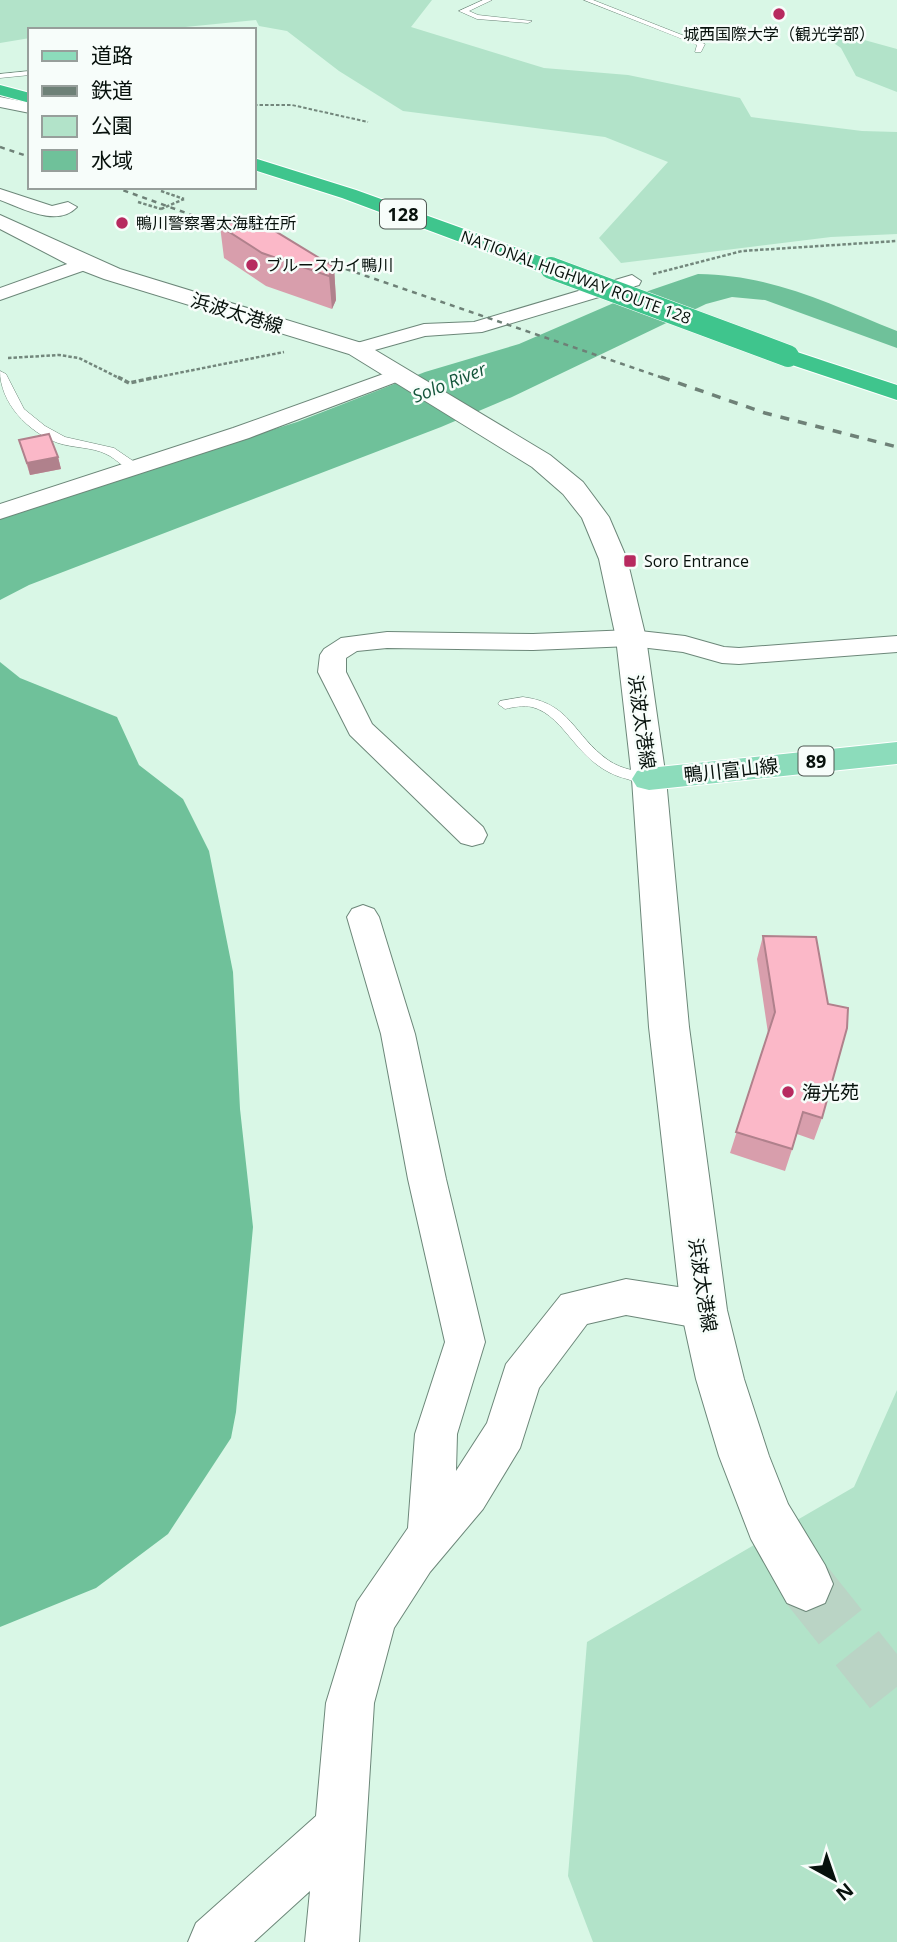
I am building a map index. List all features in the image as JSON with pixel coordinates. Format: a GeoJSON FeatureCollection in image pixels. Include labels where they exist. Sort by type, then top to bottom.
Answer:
{"type":"FeatureCollection","features":[{"type":"Feature","properties":{"kind":"highway"},"geometry":{"type":"LineString","coordinates":[[0,90],[28,97]]}},
{"type":"Feature","properties":{"kind":"highway","name":"NATIONAL HIGHWAY ROUTE 128"},"geometry":{"type":"LineString","coordinates":[[256,165],[349,194],[788,356],[897,393]]}},
{"type":"Feature","properties":{"kind":"main road","name":"浜波太港線"},"geometry":{"type":"LineString","coordinates":[[0,220],[84,264],[357,349],[541,461],[586,502],[605,538],[612,559],[631,638],[649,779],[669,1027],[704,1310],[720,1379],[744,1455],[769,1521],[806,1584]]}},
{"type":"Feature","properties":{"kind":"main road","name":"鴨川富山線"},"geometry":{"type":"LineString","coordinates":[[649,779],[897,753]]}},
{"type":"Feature","properties":{"kind":"street"},"geometry":{"type":"LineString","coordinates":[[0,102],[28,107]]}},
{"type":"Feature","properties":{"kind":"street"},"geometry":{"type":"LineString","coordinates":[[0,194],[51,212],[68,206]]}},
{"type":"Feature","properties":{"kind":"street"},"geometry":{"type":"LineString","coordinates":[[0,294],[84,264]]}},
{"type":"Feature","properties":{"kind":"street"},"geometry":{"type":"LineString","coordinates":[[357,349],[424,330],[475,328],[632,281]]}},
{"type":"Feature","properties":{"kind":"street"},"geometry":{"type":"LineString","coordinates":[[0,512],[403,376]]}},
{"type":"Feature","properties":{"kind":"street"},"geometry":{"type":"LineString","coordinates":[[472,835],[360,729],[332,672],[333,655],[350,644],[387,640],[533,642],[631,638],[685,644],[739,656],[897,644]]}},
{"type":"Feature","properties":{"kind":"street"},"geometry":{"type":"LineString","coordinates":[[362,917],[398,1034],[427,1180],[465,1342],[436,1434],[430,1537]]}},
{"type":"Feature","properties":{"kind":"street"},"geometry":{"type":"LineString","coordinates":[[332,1942],[349,1703],[373,1618],[430,1537],[467,1493],[505,1433],[521,1378],[575,1308],[626,1297],[704,1310]]}},
{"type":"Feature","properties":{"kind":"street"},"geometry":{"type":"LineString","coordinates":[[215,1942],[342,1827]]}},
{"type":"Feature","properties":{"kind":"lane"},"geometry":{"type":"LineString","coordinates":[[489,0],[463,11],[477,17],[528,22]]}},
{"type":"Feature","properties":{"kind":"lane"},"geometry":{"type":"LineString","coordinates":[[587,0],[701,44],[698,50]]}},
{"type":"Feature","properties":{"kind":"lane"},"geometry":{"type":"LineString","coordinates":[[704,0],[713,3]]}},
{"type":"Feature","properties":{"kind":"lane"},"geometry":{"type":"LineString","coordinates":[[0,76],[28,73]]}},
{"type":"Feature","properties":{"kind":"lane"},"geometry":{"type":"LineString","coordinates":[[0,374],[19,411],[41,428],[61,440],[110,450],[135,468]]}},
{"type":"Feature","properties":{"kind":"lane"},"geometry":{"type":"LineString","coordinates":[[505,704],[523,699],[542,704],[555,713],[577,741],[611,770],[649,779]]}},
{"type":"Feature","properties":{"kind":"path"},"geometry":{"type":"LineString","coordinates":[[256,105],[295,103],[368,122]]}},
{"type":"Feature","properties":{"kind":"path"},"geometry":{"type":"LineString","coordinates":[[138,202],[161,209],[184,199],[161,191]]}},
{"type":"Feature","properties":{"kind":"path"},"geometry":{"type":"LineString","coordinates":[[632,281],[742,251],[897,241]]}},
{"type":"Feature","properties":{"kind":"path"},"geometry":{"type":"LineString","coordinates":[[0,359],[27,355],[69,356],[89,362],[129,383],[333,342]]}},
{"type":"Feature","properties":{"kind":"green space"},"geometry":{"type":"Polygon","coordinates":[[[0,0],[432,0],[411,27],[544,68],[628,75],[740,98],[751,117],[862,131],[897,132],[897,234],[831,237],[621,263],[599,238],[668,162],[605,137],[403,111],[339,71],[287,31],[259,26],[256,20],[175,28],[28,28],[28,38],[0,43],[0,0]]]}},
{"type":"Feature","properties":{"kind":"green space"},"geometry":{"type":"Polygon","coordinates":[[[825,37],[857,38],[897,49],[897,92],[856,76],[841,48],[825,37]]]}},
{"type":"Feature","properties":{"kind":"green space"},"geometry":{"type":"Polygon","coordinates":[[[897,1390],[897,1942],[593,1942],[568,1876],[587,1642],[854,1487],[897,1390]]]}},
{"type":"Feature","properties":{"kind":"water","name":"Solo River"},"geometry":{"type":"Polygon","coordinates":[[[698,274],[776,285],[824,301],[897,331],[897,348],[765,300],[732,297],[706,304],[512,397],[441,427],[29,585],[0,600],[0,516],[297,422],[425,372],[519,344],[616,302],[698,274]]]}},
{"type":"Feature","properties":{"kind":"water"},"geometry":{"type":"Polygon","coordinates":[[[0,662],[20,678],[117,717],[139,765],[183,799],[209,851],[233,972],[240,1109],[253,1227],[236,1412],[231,1438],[168,1534],[96,1588],[0,1627],[0,662]]]}},
{"type":"Feature","properties":{"kind":"building"},"geometry":{"type":"Polygon","coordinates":[[[252,217],[334,267],[329,276],[262,253],[220,226],[252,217]]]}},
{"type":"Feature","properties":{"kind":"building"},"geometry":{"type":"Polygon","coordinates":[[[49,434],[58,457],[27,463],[19,440],[49,434]]]}},
{"type":"Feature","properties":{"kind":"building","name":"海光苑"},"geometry":{"type":"Polygon","coordinates":[[[763,936],[816,937],[828,1004],[848,1008],[847,1028],[822,1118],[803,1112],[792,1149],[736,1132],[775,1012],[763,936]]]}},
{"type":"Feature","properties":{"kind":"tunnel"},"geometry":{"type":"LineString","coordinates":[[806,1584],[897,1698]]}},
{"type":"Feature","properties":{"kind":"railway"},"geometry":{"type":"LineString","coordinates":[[0,147],[28,156]]}},
{"type":"Feature","properties":{"kind":"railway"},"geometry":{"type":"LineString","coordinates":[[120,189],[239,232]]}},
{"type":"Feature","properties":{"kind":"railway"},"geometry":{"type":"LineString","coordinates":[[308,256],[666,379]]}},
{"type":"Feature","properties":{"kind":"railway"},"geometry":{"type":"LineString","coordinates":[[661,377],[765,413],[897,447]]}},
{"type":"Feature","properties":{"kind":"place","name":"城西国際大学（観光学部）"},"geometry":{"type":"Point","coordinates":[779,14]}},
{"type":"Feature","properties":{"kind":"place","name":"鴨川警察署太海駐在所"},"geometry":{"type":"Point","coordinates":[122,223]}},
{"type":"Feature","properties":{"kind":"place","name":"ブルースカイ鴨川"},"geometry":{"type":"Point","coordinates":[252,265]}},
{"type":"Feature","properties":{"kind":"place","name":"Soro Entrance"},"geometry":{"type":"Point","coordinates":[630,561]}},
{"type":"Feature","properties":{"kind":"place","name":"海光苑"},"geometry":{"type":"Point","coordinates":[788,1092]}}]}
